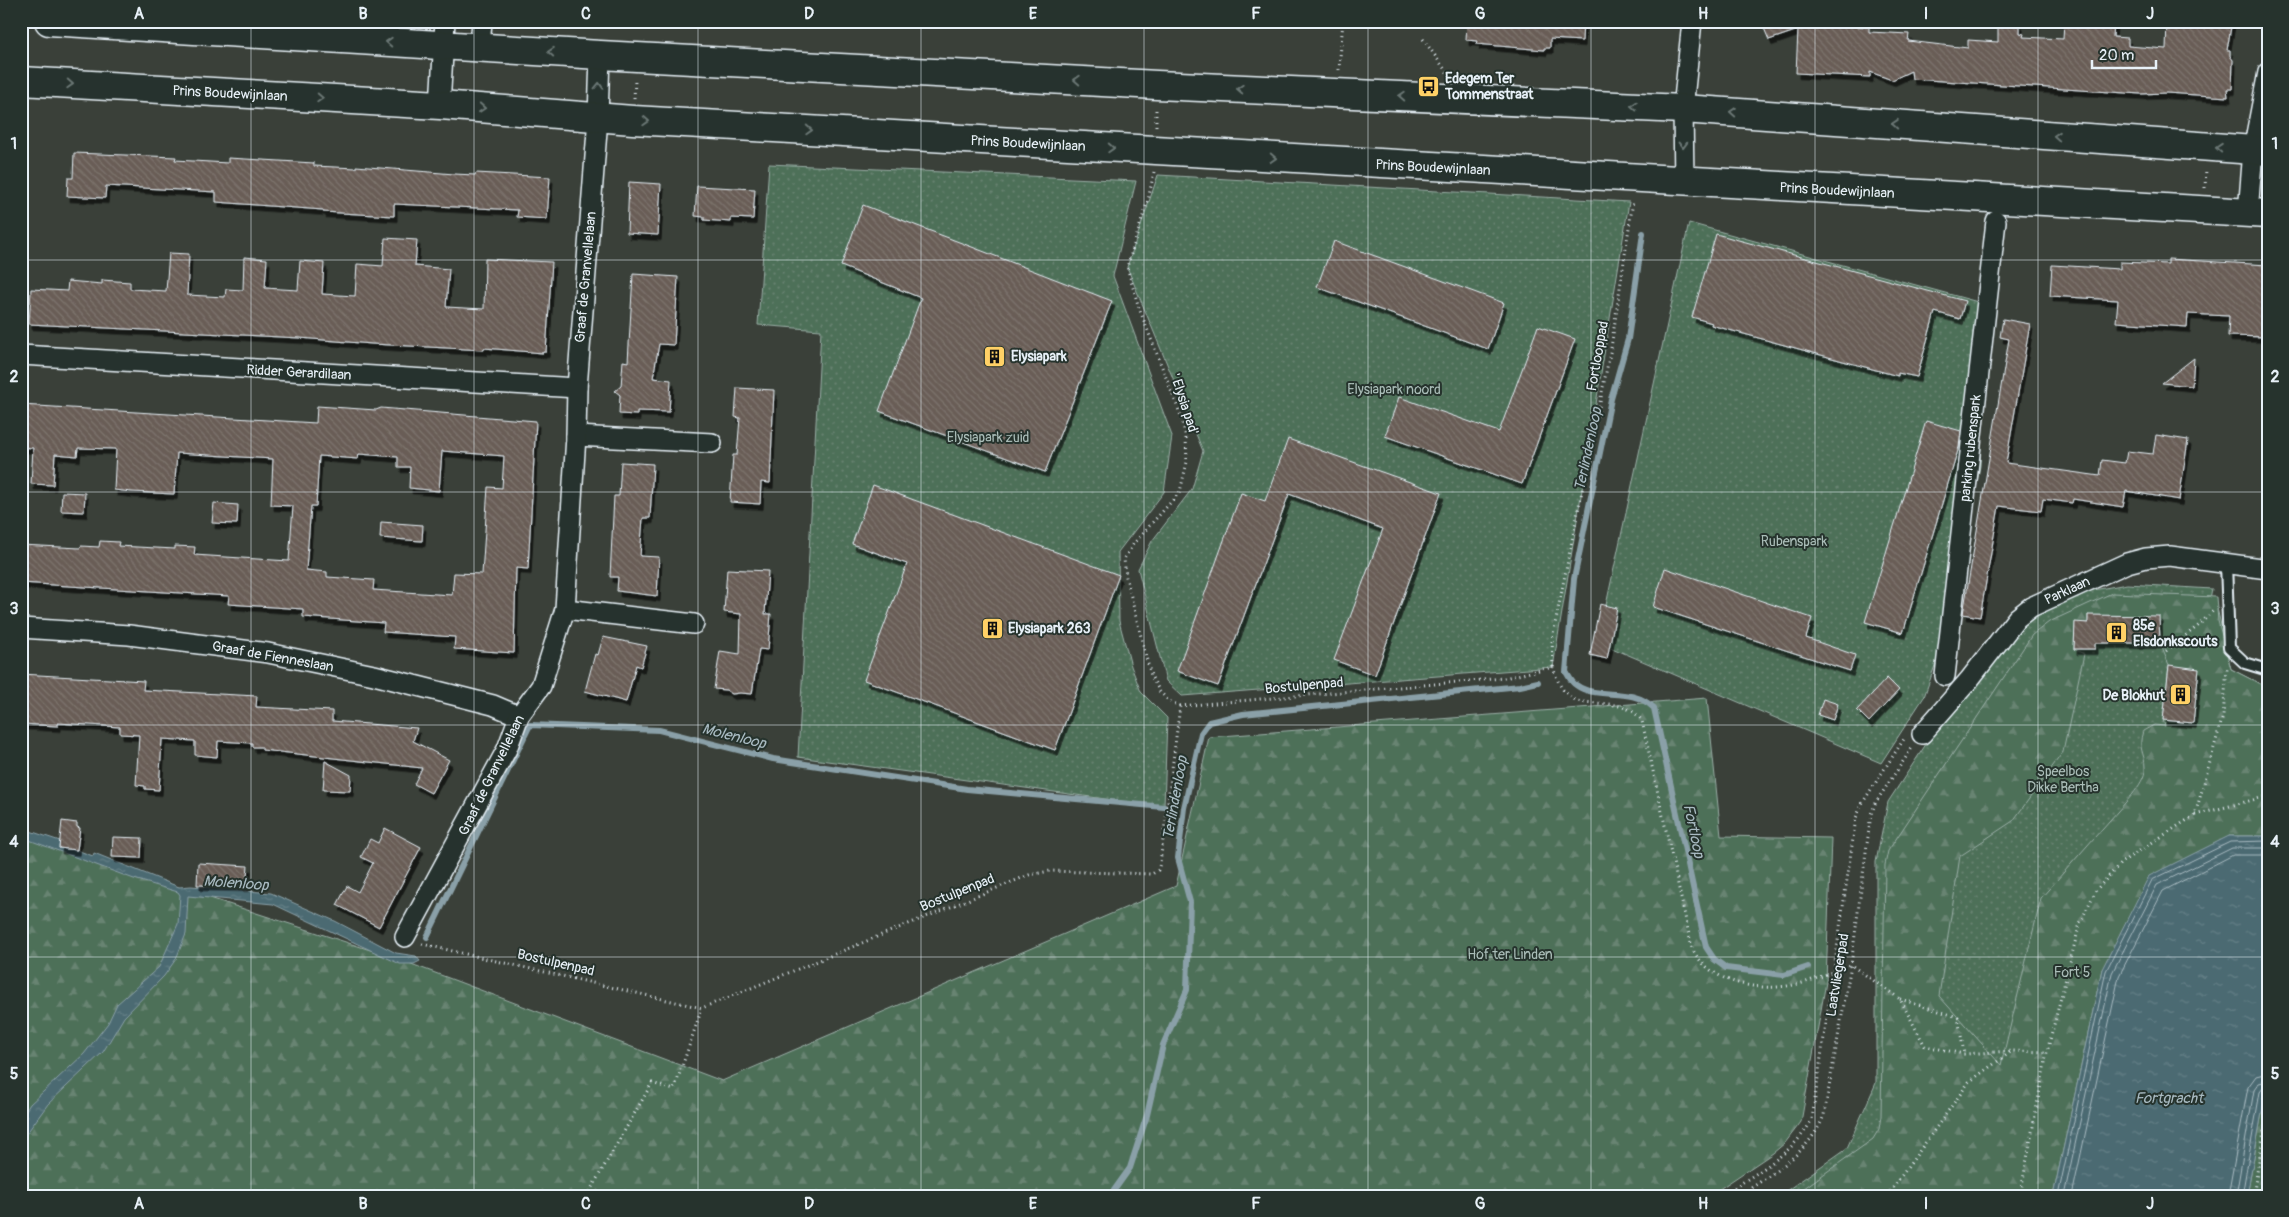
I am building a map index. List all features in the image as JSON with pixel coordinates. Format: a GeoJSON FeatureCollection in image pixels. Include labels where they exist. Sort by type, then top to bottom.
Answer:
{"type":"FeatureCollection","features":[{"type":"Feature","properties":{"kind":"main road"},"geometry":{"type":"LineString","coordinates":[[49,21],[481,34],[600,55],[1157,85],[1683,108],[2260,150]]}},
{"type":"Feature","properties":{"kind":"main road","name":"Prins Boudewijnlaan"},"geometry":{"type":"LineString","coordinates":[[21,81],[440,105],[1154,161],[1684,182],[2258,213]]}},
{"type":"Feature","properties":{"kind":"street"},"geometry":{"type":"LineString","coordinates":[[1684,182],[1683,108],[1692,21]]}},
{"type":"Feature","properties":{"kind":"street"},"geometry":{"type":"LineString","coordinates":[[440,105],[444,32]]}},
{"type":"Feature","properties":{"kind":"street"},"geometry":{"type":"LineString","coordinates":[[598,118],[600,55]]}},
{"type":"Feature","properties":{"kind":"street"},"geometry":{"type":"LineString","coordinates":[[2258,213],[2260,150],[2268,72]]}},
{"type":"Feature","properties":{"kind":"street","name":"Graaf de Granvellelaan"},"geometry":{"type":"LineString","coordinates":[[406,937],[506,749],[519,716],[541,686],[565,609],[576,436],[577,388],[598,118]]}},
{"type":"Feature","properties":{"kind":"street","name":"parking rubenspark"},"geometry":{"type":"LineString","coordinates":[[1945,676],[1996,221]]}},
{"type":"Feature","properties":{"kind":"street","name":"Ridder Gerardilaan"},"geometry":{"type":"LineString","coordinates":[[21,356],[577,388]]}},
{"type":"Feature","properties":{"kind":"street"},"geometry":{"type":"LineString","coordinates":[[576,436],[712,443]]}},
{"type":"Feature","properties":{"kind":"street","name":"Parklaan"},"geometry":{"type":"LineString","coordinates":[[1915,732],[1969,680],[2017,618],[2031,607],[2127,563],[2146,558],[2170,556],[2268,569]]}},
{"type":"Feature","properties":{"kind":"street"},"geometry":{"type":"LineString","coordinates":[[565,609],[694,624]]}},
{"type":"Feature","properties":{"kind":"street","name":"Graaf de Fienneslaan"},"geometry":{"type":"LineString","coordinates":[[21,628],[129,635],[268,653],[374,675],[494,706],[519,716]]}},
{"type":"Feature","properties":{"kind":"lane"},"geometry":{"type":"LineString","coordinates":[[2226,563],[2229,648],[2245,663],[2268,670]]}},
{"type":"Feature","properties":{"kind":"path"},"geometry":{"type":"LineString","coordinates":[[1338,73],[1343,21]]}},
{"type":"Feature","properties":{"kind":"path"},"geometry":{"type":"LineString","coordinates":[[1423,39],[1453,80]]}},
{"type":"Feature","properties":{"kind":"path"},"geometry":{"type":"LineString","coordinates":[[633,120],[636,56]]}},
{"type":"Feature","properties":{"kind":"path"},"geometry":{"type":"LineString","coordinates":[[1154,161],[1157,85]]}},
{"type":"Feature","properties":{"kind":"path"},"geometry":{"type":"LineString","coordinates":[[2203,210],[2208,147]]}},
{"type":"Feature","properties":{"kind":"path","name":"' Elysia pad'"},"geometry":{"type":"LineString","coordinates":[[1154,161],[1148,200],[1127,267],[1138,308],[1181,416],[1186,438],[1187,462],[1180,492],[1134,543],[1124,559],[1126,577],[1151,676],[1160,692],[1168,700],[1180,706]]}},
{"type":"Feature","properties":{"kind":"path","name":"Fortlooppad"},"geometry":{"type":"LineString","coordinates":[[1553,667],[1552,639],[1611,348],[1634,196]]}},
{"type":"Feature","properties":{"kind":"path"},"geometry":{"type":"LineString","coordinates":[[2166,651],[2198,626],[2226,597]]}},
{"type":"Feature","properties":{"kind":"path"},"geometry":{"type":"LineString","coordinates":[[2195,815],[2223,716],[2229,648]]}},
{"type":"Feature","properties":{"kind":"path"},"geometry":{"type":"LineString","coordinates":[[1553,667],[1559,685],[1570,697],[1577,701],[1626,707],[1637,714],[1642,720],[1692,948],[1697,959],[1707,970],[1735,982],[1774,987],[1810,981],[1834,970],[1851,965],[1900,999],[1958,1017],[1964,1054]]}},
{"type":"Feature","properties":{"kind":"path","name":"Bostulpenpad"},"geometry":{"type":"LineString","coordinates":[[406,937],[430,947],[537,969],[702,1008],[713,1001],[1029,875],[1050,871],[1152,874],[1158,870],[1160,863],[1180,706],[1504,678],[1553,667]]}},
{"type":"Feature","properties":{"kind":"path"},"geometry":{"type":"LineString","coordinates":[[1722,1196],[1790,1148],[1807,1130],[1814,1110],[1856,818],[1863,802],[1915,732]]}},
{"type":"Feature","properties":{"kind":"path","name":"Laatvliegerpad"},"geometry":{"type":"LineString","coordinates":[[1739,1196],[1788,1162],[1811,1140],[1820,1128],[1824,1115],[1851,965],[1873,808],[1915,732]]}},
{"type":"Feature","properties":{"kind":"path"},"geometry":{"type":"LineString","coordinates":[[2020,1196],[2047,1052],[2080,923],[2096,890],[2122,862],[2195,815],[2268,796]]}},
{"type":"Feature","properties":{"kind":"path"},"geometry":{"type":"LineString","coordinates":[[1900,999],[1925,1046],[1964,1054],[2012,1051],[2047,1052]]}},
{"type":"Feature","properties":{"kind":"path"},"geometry":{"type":"LineString","coordinates":[[587,1196],[652,1082],[674,1090],[702,1008]]}},
{"type":"Feature","properties":{"kind":"path"},"geometry":{"type":"LineString","coordinates":[[1887,1196],[1969,1082],[2012,1051]]}},
{"type":"Feature","properties":{"kind":"path"},"geometry":{"type":"LineString","coordinates":[[2253,1196],[2268,1108]]}},
{"type":"Feature","properties":{"kind":"green space","name":"Elysiapark zuid"},"geometry":{"type":"Polygon","coordinates":[[[769,164],[1136,181],[1113,276],[1172,436],[1164,492],[1118,552],[1119,621],[1131,666],[1141,692],[1167,718],[1164,807],[798,757],[821,330],[758,325],[769,164]]]}},
{"type":"Feature","properties":{"kind":"green space","name":"Elysiapark noord"},"geometry":{"type":"Polygon","coordinates":[[[1158,175],[1629,202],[1553,667],[1182,696],[1166,681],[1138,569],[1152,541],[1192,489],[1203,451],[1127,267],[1158,175]]]}},
{"type":"Feature","properties":{"kind":"green space","name":"Rubenspark"},"geometry":{"type":"Polygon","coordinates":[[[1689,223],[1989,305],[1980,466],[1956,605],[1924,697],[1881,763],[1598,642],[1689,223]]]}},
{"type":"Feature","properties":{"kind":"green space","name":"Speelbos Dikke Bertha"},"geometry":{"type":"Polygon","coordinates":[[[2127,584],[2212,589],[2209,606],[2217,608],[2231,669],[2268,688],[2268,1196],[1779,1196],[1847,1148],[1876,1083],[1876,862],[1888,802],[1936,729],[2028,621],[2077,593],[2127,584]]]}},
{"type":"Feature","properties":{"kind":"green space","name":"Speelbos Dikke Bertha"},"geometry":{"type":"Polygon","coordinates":[[[2112,593],[2216,597],[2218,621],[2231,669],[2268,688],[2268,836],[2229,836],[2102,969],[2053,1196],[1793,1196],[1873,1139],[1879,1129],[1881,1116],[1885,865],[1888,851],[2032,635],[2049,622],[2112,593]],[[2088,615],[2088,623],[2075,623],[2074,649],[2084,654],[2063,752],[2013,821],[1960,856],[1939,996],[2001,1065],[2041,898],[2139,785],[2145,771],[2141,747],[2143,731],[2154,725],[2165,726],[2163,720],[2169,665],[2160,643],[2088,615]]]}},
{"type":"Feature","properties":{"kind":"green space","name":"Hof ter Linden"},"geometry":{"type":"Polygon","coordinates":[[[1707,698],[1721,836],[1831,838],[1826,982],[1801,1122],[1785,1143],[1773,1153],[1709,1196],[21,1196],[21,832],[213,899],[398,959],[722,1081],[1176,886],[1209,737],[1707,698]]]}},
{"type":"Feature","properties":{"kind":"green space"},"geometry":{"type":"Polygon","coordinates":[[[2268,1079],[2268,1196],[2247,1196],[2268,1079]]]}},
{"type":"Feature","properties":{"kind":"water"},"geometry":{"type":"Polygon","coordinates":[[[21,828],[60,841],[59,848],[74,849],[93,856],[94,853],[179,887],[191,886],[271,893],[335,921],[396,953],[416,956],[420,961],[414,964],[400,964],[273,904],[188,896],[186,934],[176,959],[164,976],[124,1017],[103,1052],[48,1104],[21,1141],[21,1118],[30,1104],[84,1054],[108,1023],[117,1004],[159,967],[178,924],[180,895],[178,892],[134,879],[21,837],[21,828]]]}},
{"type":"Feature","properties":{"kind":"water","name":"Fortgracht"},"geometry":{"type":"Polygon","coordinates":[[[2229,836],[2268,836],[2268,1079],[2247,1196],[2053,1196],[2102,969],[2149,876],[2229,836]]]}},
{"type":"Feature","properties":{"kind":"building"},"geometry":{"type":"Polygon","coordinates":[[[1467,21],[1583,21],[1582,41],[1550,39],[1550,48],[1544,48],[1544,50],[1476,44],[1477,41],[1466,40],[1467,21]]]}},
{"type":"Feature","properties":{"kind":"building"},"geometry":{"type":"Polygon","coordinates":[[[1761,21],[1823,21],[1823,25],[1869,27],[1869,32],[1909,34],[1908,41],[1968,48],[1968,40],[1998,42],[1998,22],[2020,23],[2020,33],[2024,34],[2023,37],[2063,39],[2064,21],[2114,21],[2113,37],[2128,38],[2128,46],[2166,49],[2167,21],[2232,21],[2227,50],[2230,50],[2230,56],[2233,60],[2232,89],[2227,89],[2228,97],[2166,93],[2141,94],[1912,79],[1911,71],[1892,80],[1870,72],[1870,77],[1796,73],[1798,30],[1769,40],[1761,21]]]}},
{"type":"Feature","properties":{"kind":"building"},"geometry":{"type":"Polygon","coordinates":[[[74,153],[176,157],[175,160],[228,163],[228,158],[314,163],[314,166],[356,168],[356,166],[454,174],[475,175],[476,173],[550,177],[547,219],[517,217],[518,210],[394,204],[394,216],[323,212],[323,210],[216,202],[216,192],[106,186],[105,198],[67,196],[68,178],[73,178],[74,153]]]}},
{"type":"Feature","properties":{"kind":"building"},"geometry":{"type":"Polygon","coordinates":[[[629,182],[661,184],[658,235],[627,233],[629,182]]]}},
{"type":"Feature","properties":{"kind":"building"},"geometry":{"type":"Polygon","coordinates":[[[697,186],[755,189],[753,219],[731,218],[731,222],[704,220],[704,217],[695,216],[697,186]]]}},
{"type":"Feature","properties":{"kind":"building","name":"Elysiapark"},"geometry":{"type":"Polygon","coordinates":[[[863,205],[1112,301],[1045,472],[879,411],[921,298],[841,266],[863,205]]]}},
{"type":"Feature","properties":{"kind":"building"},"geometry":{"type":"Polygon","coordinates":[[[1716,234],[1965,301],[1960,319],[1935,312],[1917,377],[1898,373],[1898,376],[1711,325],[1712,323],[1692,317],[1716,234]]]}},
{"type":"Feature","properties":{"kind":"building"},"geometry":{"type":"Polygon","coordinates":[[[385,238],[417,240],[415,266],[449,269],[446,307],[484,309],[485,259],[552,262],[546,352],[29,324],[31,289],[67,291],[68,281],[102,284],[102,280],[130,282],[130,289],[166,291],[169,253],[189,254],[187,295],[225,297],[226,289],[243,290],[244,257],[267,259],[265,288],[298,290],[300,261],[324,263],[322,294],[355,296],[357,264],[383,266],[385,238]]]}},
{"type":"Feature","properties":{"kind":"building"},"geometry":{"type":"Polygon","coordinates":[[[1334,241],[1504,303],[1488,349],[1317,287],[1334,241]]]}},
{"type":"Feature","properties":{"kind":"building"},"geometry":{"type":"Polygon","coordinates":[[[2168,259],[2268,265],[2268,337],[2228,336],[2229,316],[2188,314],[2187,327],[2116,322],[2118,300],[2050,296],[2052,265],[2120,269],[2120,262],[2168,264],[2168,259]]]}},
{"type":"Feature","properties":{"kind":"building"},"geometry":{"type":"Polygon","coordinates":[[[633,274],[678,277],[674,345],[659,344],[653,378],[671,380],[669,412],[637,411],[637,415],[619,414],[620,395],[615,391],[621,386],[623,361],[628,362],[633,274]]]}},
{"type":"Feature","properties":{"kind":"building"},"geometry":{"type":"Polygon","coordinates":[[[2003,319],[2030,324],[2006,463],[2100,476],[2102,460],[2125,463],[2127,451],[2153,454],[2156,435],[2188,440],[2179,500],[2126,491],[2123,507],[2073,499],[2072,503],[2043,499],[2041,511],[1999,506],[1980,617],[1963,614],[2009,339],[2000,337],[2003,319]]]}},
{"type":"Feature","properties":{"kind":"building"},"geometry":{"type":"Polygon","coordinates":[[[1538,326],[1575,339],[1522,484],[1385,436],[1399,397],[1499,432],[1538,326]]]}},
{"type":"Feature","properties":{"kind":"building"},"geometry":{"type":"Polygon","coordinates":[[[2194,358],[2192,386],[2162,383],[2194,358]]]}},
{"type":"Feature","properties":{"kind":"building"},"geometry":{"type":"Polygon","coordinates":[[[737,388],[774,390],[770,483],[761,482],[760,504],[730,502],[733,455],[737,455],[740,418],[735,417],[737,388]]]}},
{"type":"Feature","properties":{"kind":"building"},"geometry":{"type":"Polygon","coordinates":[[[21,405],[316,423],[317,406],[376,410],[381,408],[536,421],[528,569],[516,568],[514,653],[454,649],[455,637],[383,632],[384,623],[303,617],[303,609],[228,604],[229,596],[21,583],[21,545],[80,548],[81,546],[99,547],[100,541],[119,542],[118,546],[175,549],[175,546],[195,547],[194,555],[289,561],[293,506],[271,505],[273,459],[177,453],[174,494],[131,492],[114,490],[116,449],[78,448],[77,456],[55,454],[53,485],[31,484],[33,448],[21,447],[21,405]],[[442,451],[439,491],[409,488],[410,467],[398,467],[398,457],[359,454],[358,459],[319,456],[316,506],[311,506],[306,570],[327,572],[327,577],[374,580],[373,590],[452,595],[454,573],[482,574],[488,487],[502,488],[504,456],[442,451]]]}},
{"type":"Feature","properties":{"kind":"building"},"geometry":{"type":"Polygon","coordinates":[[[1926,421],[1961,431],[1959,447],[1903,633],[1865,622],[1926,421]]]}},
{"type":"Feature","properties":{"kind":"building"},"geometry":{"type":"Polygon","coordinates":[[[1288,439],[1441,493],[1375,675],[1334,660],[1383,529],[1289,494],[1218,686],[1177,671],[1241,493],[1265,501],[1288,439]]]}},
{"type":"Feature","properties":{"kind":"building"},"geometry":{"type":"Polygon","coordinates":[[[621,462],[653,464],[650,518],[643,518],[640,556],[659,557],[657,596],[617,591],[618,577],[610,577],[614,496],[619,496],[621,462]]]}},
{"type":"Feature","properties":{"kind":"building","name":"Elysiapark 263"},"geometry":{"type":"Polygon","coordinates":[[[873,485],[1119,575],[1055,750],[864,680],[907,564],[852,544],[873,485]]]}},
{"type":"Feature","properties":{"kind":"building"},"geometry":{"type":"Polygon","coordinates":[[[62,492],[85,493],[84,512],[61,511],[62,492]]]}},
{"type":"Feature","properties":{"kind":"building"},"geometry":{"type":"Polygon","coordinates":[[[214,503],[238,505],[237,524],[212,523],[214,503]]]}},
{"type":"Feature","properties":{"kind":"building"},"geometry":{"type":"Polygon","coordinates":[[[381,522],[423,525],[422,541],[380,538],[381,522]]]}},
{"type":"Feature","properties":{"kind":"building"},"geometry":{"type":"Polygon","coordinates":[[[1665,568],[1812,618],[1806,638],[1855,655],[1850,671],[1653,607],[1665,568]]]}},
{"type":"Feature","properties":{"kind":"building"},"geometry":{"type":"Polygon","coordinates":[[[727,569],[768,571],[765,614],[771,614],[768,650],[759,649],[752,694],[732,694],[726,690],[714,689],[720,651],[740,654],[741,614],[724,612],[727,569]]]}},
{"type":"Feature","properties":{"kind":"building"},"geometry":{"type":"Polygon","coordinates":[[[1600,604],[1617,608],[1607,659],[1590,655],[1600,604]]]}},
{"type":"Feature","properties":{"kind":"building","name":"85e Elsdonkscouts"},"geometry":{"type":"Polygon","coordinates":[[[2088,615],[2159,616],[2160,643],[2095,643],[2095,649],[2074,649],[2075,622],[2088,623],[2088,615]]]}},
{"type":"Feature","properties":{"kind":"building"},"geometry":{"type":"Polygon","coordinates":[[[603,637],[647,646],[641,667],[636,665],[626,702],[585,691],[595,654],[598,655],[603,637]]]}},
{"type":"Feature","properties":{"kind":"building","name":"De Blokhut"},"geometry":{"type":"Polygon","coordinates":[[[2169,665],[2199,669],[2193,723],[2163,720],[2169,665]]]}},
{"type":"Feature","properties":{"kind":"building"},"geometry":{"type":"Polygon","coordinates":[[[21,674],[144,681],[143,690],[257,696],[256,707],[332,711],[332,721],[417,728],[413,741],[449,760],[431,793],[414,784],[422,768],[262,750],[262,747],[252,747],[252,743],[218,741],[217,757],[195,755],[195,741],[162,739],[159,790],[145,789],[145,786],[136,785],[139,735],[120,734],[120,727],[58,723],[58,726],[21,724],[21,674]]]}},
{"type":"Feature","properties":{"kind":"building"},"geometry":{"type":"Polygon","coordinates":[[[1887,678],[1899,690],[1869,722],[1857,710],[1887,678]]]}},
{"type":"Feature","properties":{"kind":"building"},"geometry":{"type":"Polygon","coordinates":[[[1823,699],[1838,704],[1833,720],[1818,715],[1823,699]]]}},
{"type":"Feature","properties":{"kind":"building"},"geometry":{"type":"Polygon","coordinates":[[[325,761],[351,775],[350,791],[323,790],[325,761]]]}},
{"type":"Feature","properties":{"kind":"building"},"geometry":{"type":"Polygon","coordinates":[[[62,821],[77,823],[77,827],[80,828],[77,850],[59,848],[62,821]]]}},
{"type":"Feature","properties":{"kind":"building"},"geometry":{"type":"Polygon","coordinates":[[[385,828],[421,847],[379,927],[337,905],[347,886],[358,892],[373,863],[361,857],[370,839],[378,843],[385,828]]]}},
{"type":"Feature","properties":{"kind":"building"},"geometry":{"type":"Polygon","coordinates":[[[113,837],[142,838],[141,858],[112,857],[113,837]]]}},
{"type":"Feature","properties":{"kind":"building"},"geometry":{"type":"Polygon","coordinates":[[[198,863],[248,866],[246,886],[197,885],[198,863]]]}},
{"type":"Feature","properties":{"kind":"waterway","name":"Fortloop"},"geometry":{"type":"LineString","coordinates":[[1643,233],[1628,339],[1611,399],[1574,579],[1566,672],[1574,684],[1585,690],[1635,697],[1645,701],[1654,708],[1706,947],[1714,959],[1726,968],[1784,975],[1808,967]]}},
{"type":"Feature","properties":{"kind":"waterway","name":"Terlindenloop"},"geometry":{"type":"LineString","coordinates":[[1110,1196],[1130,1168],[1147,1115],[1163,1045],[1187,990],[1190,902],[1178,858],[1184,808],[1201,733],[1209,722],[1243,714],[1520,686],[1538,682]]}},
{"type":"Feature","properties":{"kind":"waterway","name":"Molenloop"},"geometry":{"type":"LineString","coordinates":[[427,937],[530,725],[659,730],[773,759],[967,789],[1164,807]]}},
{"type":"Feature","properties":{"kind":"place","name":"Edegem Ter Tommenstraat"},"geometry":{"type":"Point","coordinates":[1429,86]}},
{"type":"Feature","properties":{"kind":"place","name":"Elysiapark"},"geometry":{"type":"Point","coordinates":[995,356]}},
{"type":"Feature","properties":{"kind":"place","name":"Elysiapark 263"},"geometry":{"type":"Point","coordinates":[992,628]}},
{"type":"Feature","properties":{"kind":"place","name":"85e Elsdonkscouts"},"geometry":{"type":"Point","coordinates":[2117,633]}},
{"type":"Feature","properties":{"kind":"place","name":"De Blokhut"},"geometry":{"type":"Point","coordinates":[2181,695]}},
{"type":"Feature","properties":{"kind":"park label","name":"Fort 5"},"geometry":{"type":"Point","coordinates":[2072,972]}}]}
